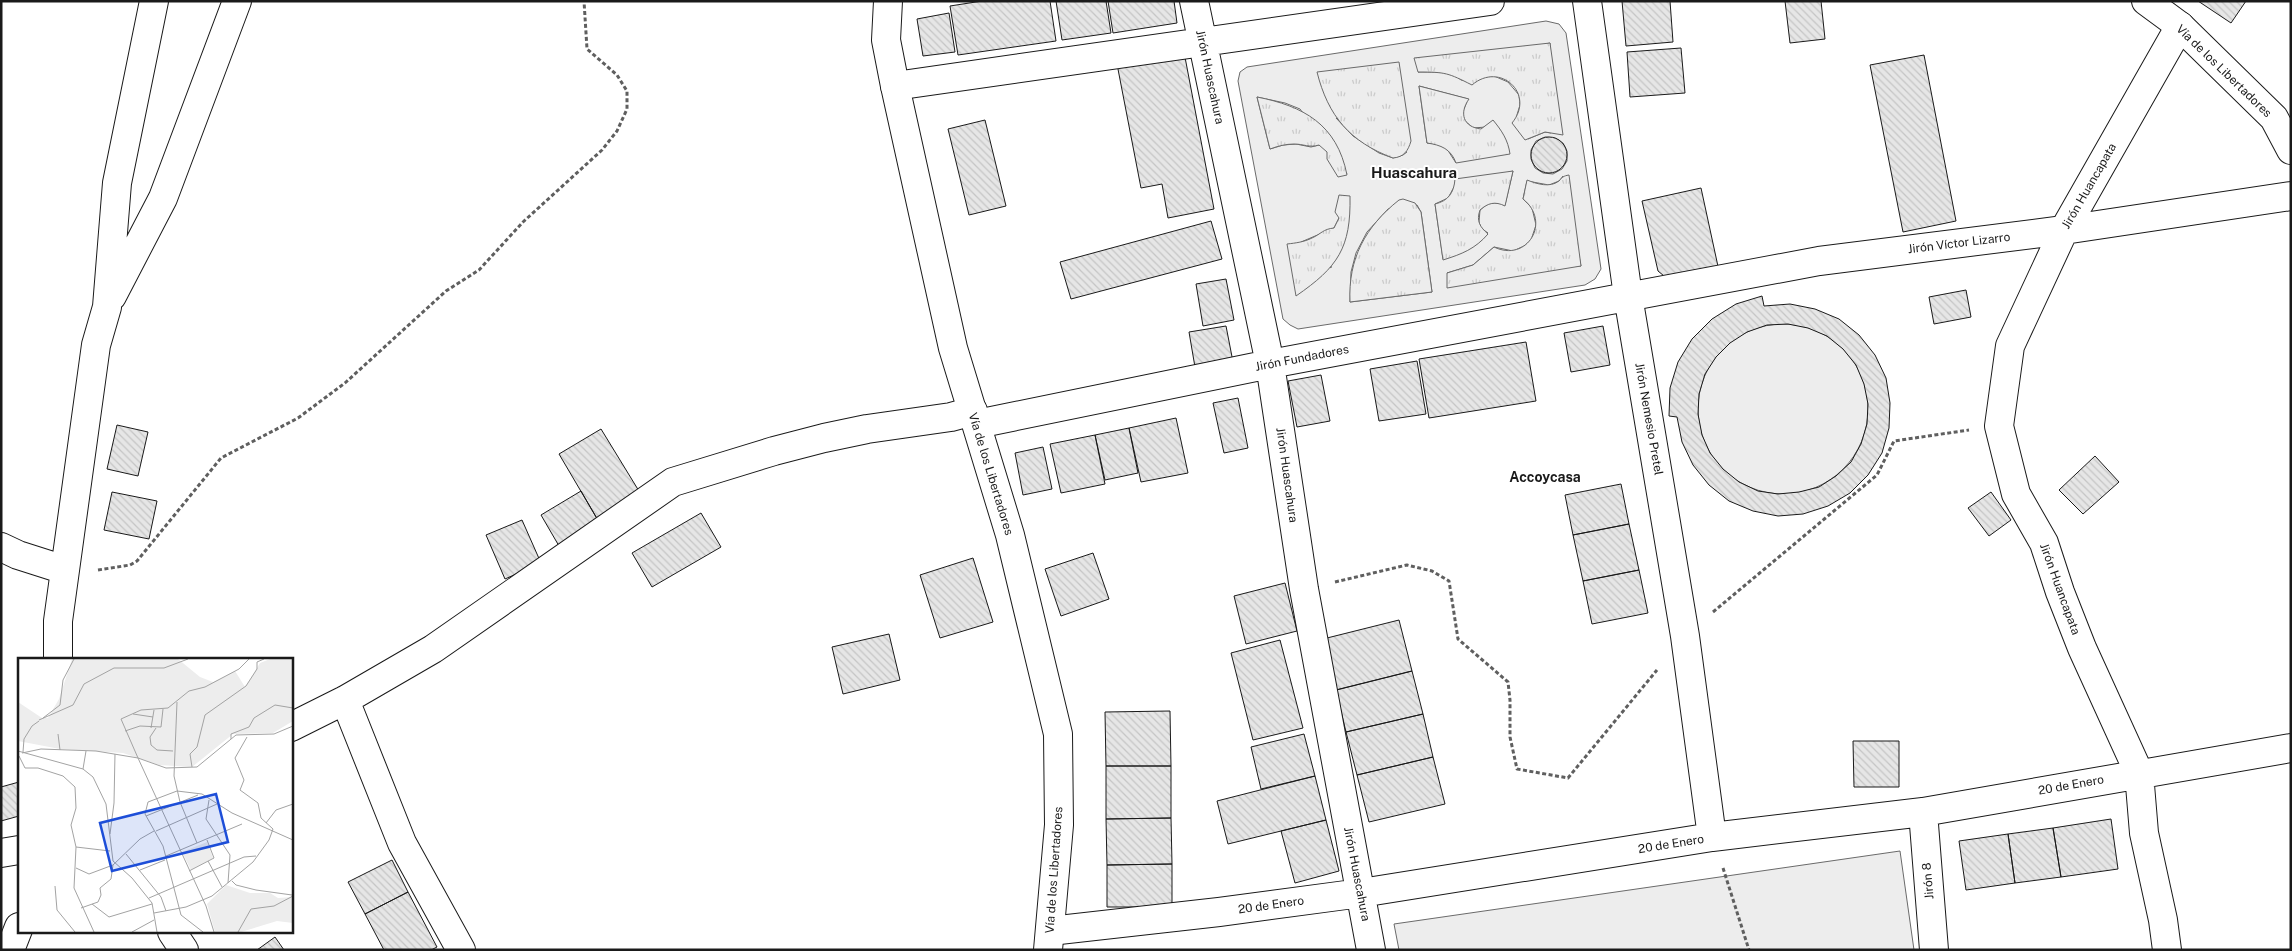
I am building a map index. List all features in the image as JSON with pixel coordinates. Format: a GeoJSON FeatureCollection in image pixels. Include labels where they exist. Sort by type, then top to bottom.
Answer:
{"type":"FeatureCollection","features":[{"type":"Feature","properties":{"kind":"main road"},"geometry":{"type":"LineString","coordinates":[[107,307],[117,184],[154,1]]}},
{"type":"Feature","properties":{"kind":"main road"},"geometry":{"type":"LineString","coordinates":[[58,658],[58,621],[96,345],[107,307],[163,198],[237,1]]}},
{"type":"Feature","properties":{"kind":"main road","name":"Vía de los Libertadores"},"geometry":{"type":"LineString","coordinates":[[888,1],[886,40],[894,86],[953,348],[1010,535],[1058,734],[1060,825],[1049,940]]}},
{"type":"Feature","properties":{"kind":"main road","name":"Jirón Huascahura"},"geometry":{"type":"LineString","coordinates":[[1194,1],[1270,364],[1304,589],[1372,950]]}},
{"type":"Feature","properties":{"kind":"main road"},"geometry":{"type":"LineString","coordinates":[[894,86],[1490,1]]}},
{"type":"Feature","properties":{"kind":"main road","name":"Jirón Nemesio Pretel"},"geometry":{"type":"LineString","coordinates":[[1587,1],[1628,296],[1685,636],[1712,837]]}},
{"type":"Feature","properties":{"kind":"main road","name":"Vía de los Libertadores"},"geometry":{"type":"LineString","coordinates":[[2146,1],[2180,26],[2274,118],[2291,150]]}},
{"type":"Feature","properties":{"kind":"main road","name":"Jirón Huancapata"},"geometry":{"type":"LineString","coordinates":[[2166,950],[2163,920],[2144,834],[2139,773],[2082,648],[2044,544],[2016,494],[1999,426],[2010,346],[2064,230],[2180,26]]}},
{"type":"Feature","properties":{"kind":"main road","name":"Jirón Víctor Lizarro"},"geometry":{"type":"LineString","coordinates":[[1628,296],[1819,261],[2064,230],[2291,196]]}},
{"type":"Feature","properties":{"kind":"main road","name":"Jirón Fundadores"},"geometry":{"type":"LineString","coordinates":[[292,726],[345,700],[433,649],[673,482],[774,451],[867,429],[951,417],[975,418],[1628,296]]}},
{"type":"Feature","properties":{"kind":"main road"},"geometry":{"type":"LineString","coordinates":[[1,547],[18,556],[65,570]]}},
{"type":"Feature","properties":{"kind":"main road"},"geometry":{"type":"LineString","coordinates":[[345,700],[402,843],[461,950]]}},
{"type":"Feature","properties":{"kind":"main road","name":"20 de Enero"},"geometry":{"type":"LineString","coordinates":[[1049,940],[1219,912],[1361,893],[1712,837],[1923,812],[2291,748]]}},
{"type":"Feature","properties":{"kind":"main road","name":"Jirón 8"},"geometry":{"type":"LineString","coordinates":[[1923,812],[1934,950]]}},
{"type":"Feature","properties":{"kind":"main road"},"geometry":{"type":"LineString","coordinates":[[1,853],[18,850]]}},
{"type":"Feature","properties":{"kind":"main road"},"geometry":{"type":"LineString","coordinates":[[10,950],[18,930]]}},
{"type":"Feature","properties":{"kind":"main road"},"geometry":{"type":"LineString","coordinates":[[173,934],[184,950]]}},
{"type":"Feature","properties":{"kind":"path"},"geometry":{"type":"LineString","coordinates":[[65,570],[93,571],[130,565],[137,561],[221,458],[298,418],[345,383],[446,291],[479,270],[524,222],[602,150],[621,124],[627,109],[627,91],[617,75],[587,49],[584,1]]}},
{"type":"Feature","properties":{"kind":"path"},"geometry":{"type":"LineString","coordinates":[[1304,589],[1407,565],[1432,571],[1449,581],[1458,639],[1508,682],[1510,737],[1517,769],[1568,778],[1685,636],[1877,475],[1894,441],[1999,426]]}},
{"type":"Feature","properties":{"kind":"path"},"geometry":{"type":"LineString","coordinates":[[1712,837],[1749,950]]}},
{"type":"Feature","properties":{"kind":"shaded area"},"geometry":{"type":"Polygon","coordinates":[[[1546,21],[1559,24],[1566,33],[1601,269],[1595,279],[1585,285],[1298,329],[1290,325],[1283,319],[1238,81],[1240,72],[1247,67],[1546,21]],[[1550,43],[1418,72],[1441,72],[1455,75],[1461,80],[1475,82],[1482,77],[1494,76],[1508,82],[1519,95],[1520,105],[1516,118],[1528,139],[1545,132],[1551,133],[1550,43]],[[1419,86],[1427,143],[1438,144],[1447,149],[1456,163],[1493,121],[1486,127],[1473,128],[1464,120],[1462,114],[1468,99],[1419,86]],[[1257,97],[1270,149],[1283,145],[1323,146],[1347,174],[1300,109],[1285,103],[1257,97]],[[1336,118],[1353,136],[1379,153],[1393,158],[1407,152],[1336,118]],[[1545,137],[1536,141],[1531,150],[1531,159],[1535,168],[1543,173],[1553,174],[1562,169],[1567,161],[1567,151],[1563,143],[1555,138],[1545,137]],[[1513,171],[1454,187],[1448,198],[1435,204],[1443,259],[1488,233],[1481,228],[1479,222],[1480,210],[1489,203],[1505,205],[1513,171]],[[1563,176],[1559,181],[1549,185],[1527,181],[1523,199],[1532,208],[1536,225],[1531,240],[1513,251],[1494,247],[1473,265],[1447,273],[1581,266],[1563,176]],[[1417,205],[1388,209],[1367,232],[1356,253],[1351,272],[1350,302],[1432,292],[1421,212],[1417,205]],[[1339,218],[1334,228],[1301,242],[1331,268],[1339,218]]]}},
{"type":"Feature","properties":{"kind":"shaded area"},"geometry":{"type":"Polygon","coordinates":[[[1783,324],[1808,328],[1823,334],[1837,343],[1849,355],[1858,369],[1864,384],[1868,409],[1864,434],[1858,449],[1849,463],[1837,475],[1823,484],[1808,490],[1783,494],[1758,490],[1743,484],[1729,475],[1717,463],[1708,449],[1702,434],[1698,409],[1702,384],[1708,369],[1717,355],[1729,343],[1743,334],[1758,328],[1783,324]]]}},
{"type":"Feature","properties":{"kind":"shaded area"},"geometry":{"type":"Polygon","coordinates":[[[1900,851],[1914,950],[1399,950],[1394,924],[1900,851]]]}},
{"type":"Feature","properties":{"kind":"green space"},"geometry":{"type":"Polygon","coordinates":[[[1550,43],[1563,135],[1545,132],[1525,140],[1512,123],[1518,112],[1520,101],[1512,84],[1503,79],[1493,77],[1483,79],[1472,85],[1446,74],[1418,72],[1414,58],[1550,43]]]}},
{"type":"Feature","properties":{"kind":"green space"},"geometry":{"type":"Polygon","coordinates":[[[1399,62],[1411,141],[1405,153],[1393,158],[1365,144],[1343,125],[1327,102],[1317,72],[1399,62]]]}},
{"type":"Feature","properties":{"kind":"green space"},"geometry":{"type":"Polygon","coordinates":[[[1419,86],[1469,99],[1464,109],[1464,119],[1475,128],[1481,129],[1493,120],[1508,144],[1510,154],[1456,163],[1445,148],[1427,143],[1419,86]]]}},
{"type":"Feature","properties":{"kind":"green space"},"geometry":{"type":"Polygon","coordinates":[[[1257,97],[1289,106],[1316,120],[1335,143],[1342,157],[1347,175],[1338,177],[1327,159],[1327,152],[1319,145],[1291,144],[1270,149],[1257,97]]]}},
{"type":"Feature","properties":{"kind":"green space"},"geometry":{"type":"Polygon","coordinates":[[[1513,171],[1505,206],[1492,204],[1480,210],[1478,217],[1480,224],[1488,234],[1478,244],[1468,250],[1443,260],[1435,204],[1450,196],[1455,179],[1513,171]]]}},
{"type":"Feature","properties":{"kind":"green space"},"geometry":{"type":"Polygon","coordinates":[[[1569,175],[1581,266],[1447,288],[1447,273],[1473,265],[1494,247],[1506,250],[1517,249],[1525,245],[1532,238],[1535,229],[1535,218],[1531,208],[1523,199],[1527,180],[1548,185],[1569,175]]]}},
{"type":"Feature","properties":{"kind":"green space"},"geometry":{"type":"Polygon","coordinates":[[[1339,195],[1350,196],[1350,214],[1348,229],[1339,255],[1322,275],[1296,296],[1287,244],[1306,240],[1334,228],[1339,218],[1335,212],[1339,195]]]}},
{"type":"Feature","properties":{"kind":"green space"},"geometry":{"type":"Polygon","coordinates":[[[1403,199],[1415,203],[1421,212],[1432,292],[1350,302],[1352,272],[1361,245],[1368,233],[1387,210],[1403,199]]]}},
{"type":"Feature","properties":{"kind":"building"},"geometry":{"type":"Polygon","coordinates":[[[982,1],[1050,1],[1056,41],[958,55],[950,6],[982,1]]]}},
{"type":"Feature","properties":{"kind":"building"},"geometry":{"type":"Polygon","coordinates":[[[1056,1],[1106,1],[1111,33],[1062,40],[1056,1]]]}},
{"type":"Feature","properties":{"kind":"building"},"geometry":{"type":"Polygon","coordinates":[[[1108,1],[1174,1],[1177,23],[1113,33],[1108,1]]]}},
{"type":"Feature","properties":{"kind":"building"},"geometry":{"type":"Polygon","coordinates":[[[1622,1],[1670,1],[1673,42],[1626,46],[1622,1]]]}},
{"type":"Feature","properties":{"kind":"building"},"geometry":{"type":"Polygon","coordinates":[[[1785,1],[1821,1],[1825,39],[1790,43],[1785,1]]]}},
{"type":"Feature","properties":{"kind":"building"},"geometry":{"type":"Polygon","coordinates":[[[2198,1],[2246,1],[2231,23],[2198,1]]]}},
{"type":"Feature","properties":{"kind":"building"},"geometry":{"type":"Polygon","coordinates":[[[949,13],[955,52],[923,56],[917,19],[949,13]]]}},
{"type":"Feature","properties":{"kind":"building"},"geometry":{"type":"Polygon","coordinates":[[[1681,48],[1685,93],[1630,97],[1627,52],[1681,48]]]}},
{"type":"Feature","properties":{"kind":"building"},"geometry":{"type":"Polygon","coordinates":[[[1184,52],[1214,209],[1168,218],[1162,184],[1141,188],[1117,64],[1184,52]]]}},
{"type":"Feature","properties":{"kind":"building"},"geometry":{"type":"Polygon","coordinates":[[[1924,55],[1956,221],[1903,232],[1870,65],[1924,55]]]}},
{"type":"Feature","properties":{"kind":"building"},"geometry":{"type":"Polygon","coordinates":[[[985,120],[1006,206],[969,215],[948,129],[985,120]]]}},
{"type":"Feature","properties":{"kind":"building"},"geometry":{"type":"Polygon","coordinates":[[[1549,137],[1556,138],[1562,142],[1566,148],[1566,162],[1562,168],[1556,172],[1549,173],[1542,172],[1536,168],[1532,162],[1531,155],[1532,148],[1536,142],[1542,138],[1549,137]]]}},
{"type":"Feature","properties":{"kind":"building"},"geometry":{"type":"Polygon","coordinates":[[[1701,188],[1719,271],[1670,281],[1658,271],[1642,201],[1701,188]]]}},
{"type":"Feature","properties":{"kind":"building"},"geometry":{"type":"Polygon","coordinates":[[[1211,221],[1222,259],[1071,299],[1060,262],[1211,221]]]}},
{"type":"Feature","properties":{"kind":"building"},"geometry":{"type":"Polygon","coordinates":[[[1226,279],[1234,320],[1203,326],[1196,284],[1226,279]]]}},
{"type":"Feature","properties":{"kind":"building"},"geometry":{"type":"Polygon","coordinates":[[[1966,290],[1971,317],[1934,324],[1929,297],[1966,290]]]}},
{"type":"Feature","properties":{"kind":"building"},"geometry":{"type":"Polygon","coordinates":[[[1762,296],[1764,306],[1790,304],[1815,309],[1839,319],[1859,335],[1875,355],[1886,378],[1890,403],[1889,428],[1882,453],[1868,475],[1850,493],[1828,506],[1803,514],[1778,516],[1753,511],[1729,501],[1709,485],[1693,465],[1682,442],[1677,417],[1669,416],[1670,388],[1678,362],[1692,339],[1712,319],[1736,304],[1762,296]],[[1788,324],[1767,325],[1747,332],[1730,343],[1716,357],[1705,374],[1699,394],[1698,414],[1702,435],[1710,453],[1723,469],[1739,482],[1758,491],[1778,494],[1799,492],[1819,487],[1836,476],[1851,462],[1861,444],[1867,424],[1868,404],[1864,384],[1856,365],[1843,349],[1827,336],[1808,328],[1788,324]]]}},
{"type":"Feature","properties":{"kind":"building"},"geometry":{"type":"Polygon","coordinates":[[[1226,326],[1234,367],[1196,373],[1189,332],[1226,326]]]}},
{"type":"Feature","properties":{"kind":"building"},"geometry":{"type":"Polygon","coordinates":[[[1603,326],[1610,365],[1571,372],[1564,333],[1603,326]]]}},
{"type":"Feature","properties":{"kind":"building"},"geometry":{"type":"Polygon","coordinates":[[[1526,342],[1536,401],[1429,418],[1419,359],[1526,342]]]}},
{"type":"Feature","properties":{"kind":"building"},"geometry":{"type":"Polygon","coordinates":[[[1417,361],[1426,414],[1379,421],[1370,369],[1417,361]]]}},
{"type":"Feature","properties":{"kind":"building"},"geometry":{"type":"Polygon","coordinates":[[[1321,375],[1330,421],[1297,427],[1288,381],[1321,375]]]}},
{"type":"Feature","properties":{"kind":"building"},"geometry":{"type":"Polygon","coordinates":[[[1238,398],[1248,448],[1224,453],[1213,403],[1238,398]]]}},
{"type":"Feature","properties":{"kind":"building"},"geometry":{"type":"Polygon","coordinates":[[[1176,418],[1188,473],[1141,482],[1129,428],[1176,418]]]}},
{"type":"Feature","properties":{"kind":"building"},"geometry":{"type":"Polygon","coordinates":[[[117,425],[148,432],[138,476],[107,469],[117,425]]]}},
{"type":"Feature","properties":{"kind":"building"},"geometry":{"type":"Polygon","coordinates":[[[1129,428],[1138,473],[1105,480],[1095,435],[1129,428]]]}},
{"type":"Feature","properties":{"kind":"building"},"geometry":{"type":"Polygon","coordinates":[[[601,429],[642,496],[599,522],[559,454],[601,429]]]}},
{"type":"Feature","properties":{"kind":"building"},"geometry":{"type":"Polygon","coordinates":[[[1095,435],[1105,484],[1061,493],[1050,444],[1095,435]]]}},
{"type":"Feature","properties":{"kind":"building"},"geometry":{"type":"Polygon","coordinates":[[[1043,447],[1052,489],[1023,495],[1015,453],[1043,447]]]}},
{"type":"Feature","properties":{"kind":"building"},"geometry":{"type":"Polygon","coordinates":[[[2095,456],[2119,482],[2083,514],[2059,490],[2095,456]]]}},
{"type":"Feature","properties":{"kind":"building"},"geometry":{"type":"Polygon","coordinates":[[[1621,484],[1629,524],[1573,535],[1565,495],[1621,484]]]}},
{"type":"Feature","properties":{"kind":"building"},"geometry":{"type":"Polygon","coordinates":[[[581,491],[599,522],[559,546],[541,515],[581,491]]]}},
{"type":"Feature","properties":{"kind":"building"},"geometry":{"type":"Polygon","coordinates":[[[112,492],[157,501],[149,539],[104,530],[112,492]]]}},
{"type":"Feature","properties":{"kind":"building"},"geometry":{"type":"Polygon","coordinates":[[[1991,492],[2011,520],[1989,536],[1968,508],[1991,492]]]}},
{"type":"Feature","properties":{"kind":"building"},"geometry":{"type":"Polygon","coordinates":[[[701,513],[721,547],[652,587],[632,553],[701,513]]]}},
{"type":"Feature","properties":{"kind":"building"},"geometry":{"type":"Polygon","coordinates":[[[522,520],[541,563],[505,579],[486,535],[522,520]]]}},
{"type":"Feature","properties":{"kind":"building"},"geometry":{"type":"Polygon","coordinates":[[[1629,524],[1639,570],[1583,581],[1573,535],[1629,524]]]}},
{"type":"Feature","properties":{"kind":"building"},"geometry":{"type":"Polygon","coordinates":[[[1093,553],[1109,599],[1061,616],[1045,569],[1093,553]]]}},
{"type":"Feature","properties":{"kind":"building"},"geometry":{"type":"Polygon","coordinates":[[[973,558],[993,622],[940,638],[920,575],[973,558]]]}},
{"type":"Feature","properties":{"kind":"building"},"geometry":{"type":"Polygon","coordinates":[[[1639,570],[1648,613],[1592,624],[1583,581],[1639,570]]]}},
{"type":"Feature","properties":{"kind":"building"},"geometry":{"type":"Polygon","coordinates":[[[1285,583],[1297,631],[1246,644],[1234,596],[1285,583]]]}},
{"type":"Feature","properties":{"kind":"building"},"geometry":{"type":"Polygon","coordinates":[[[1399,620],[1412,671],[1336,690],[1323,639],[1399,620]]]}},
{"type":"Feature","properties":{"kind":"building"},"geometry":{"type":"Polygon","coordinates":[[[889,634],[900,680],[843,694],[832,647],[889,634]]]}},
{"type":"Feature","properties":{"kind":"building"},"geometry":{"type":"Polygon","coordinates":[[[1280,640],[1303,728],[1253,740],[1231,653],[1280,640]]]}},
{"type":"Feature","properties":{"kind":"building"},"geometry":{"type":"Polygon","coordinates":[[[1412,671],[1423,714],[1346,732],[1336,690],[1412,671]]]}},
{"type":"Feature","properties":{"kind":"building"},"geometry":{"type":"Polygon","coordinates":[[[1170,711],[1171,766],[1106,766],[1105,712],[1170,711]]]}},
{"type":"Feature","properties":{"kind":"building"},"geometry":{"type":"Polygon","coordinates":[[[1423,714],[1433,757],[1357,775],[1346,732],[1423,714]]]}},
{"type":"Feature","properties":{"kind":"building"},"geometry":{"type":"Polygon","coordinates":[[[1304,734],[1315,776],[1261,789],[1251,747],[1304,734]]]}},
{"type":"Feature","properties":{"kind":"building"},"geometry":{"type":"Polygon","coordinates":[[[1853,741],[1899,741],[1899,787],[1854,787],[1853,741]]]}},
{"type":"Feature","properties":{"kind":"building"},"geometry":{"type":"Polygon","coordinates":[[[1433,757],[1445,804],[1369,822],[1357,775],[1433,757]]]}},
{"type":"Feature","properties":{"kind":"building"},"geometry":{"type":"Polygon","coordinates":[[[1106,766],[1171,766],[1171,818],[1106,819],[1106,766]]]}},
{"type":"Feature","properties":{"kind":"building"},"geometry":{"type":"Polygon","coordinates":[[[1315,776],[1326,820],[1228,844],[1217,801],[1315,776]]]}},
{"type":"Feature","properties":{"kind":"building"},"geometry":{"type":"Polygon","coordinates":[[[18,782],[18,816],[1,821],[1,787],[18,782]]]}},
{"type":"Feature","properties":{"kind":"building"},"geometry":{"type":"Polygon","coordinates":[[[1171,818],[1172,864],[1107,865],[1106,819],[1171,818]]]}},
{"type":"Feature","properties":{"kind":"building"},"geometry":{"type":"Polygon","coordinates":[[[2111,819],[2118,869],[2061,877],[2053,828],[2111,819]]]}},
{"type":"Feature","properties":{"kind":"building"},"geometry":{"type":"Polygon","coordinates":[[[1326,820],[1339,871],[1295,883],[1281,831],[1326,820]]]}},
{"type":"Feature","properties":{"kind":"building"},"geometry":{"type":"Polygon","coordinates":[[[2053,828],[2061,877],[2015,883],[2008,834],[2053,828]]]}},
{"type":"Feature","properties":{"kind":"building"},"geometry":{"type":"Polygon","coordinates":[[[2008,834],[2015,883],[1966,890],[1959,841],[2008,834]]]}},
{"type":"Feature","properties":{"kind":"building"},"geometry":{"type":"Polygon","coordinates":[[[392,860],[408,892],[365,914],[348,882],[392,860]]]}},
{"type":"Feature","properties":{"kind":"building"},"geometry":{"type":"Polygon","coordinates":[[[1172,864],[1172,907],[1107,907],[1107,865],[1172,864]]]}},
{"type":"Feature","properties":{"kind":"building"},"geometry":{"type":"Polygon","coordinates":[[[408,892],[437,947],[431,950],[384,950],[365,914],[408,892]]]}},
{"type":"Feature","properties":{"kind":"building"},"geometry":{"type":"Polygon","coordinates":[[[275,937],[284,950],[257,950],[275,937]]]}},
{"type":"Feature","properties":{"kind":"district","name":"Huascahura"},"geometry":{"type":"Point","coordinates":[1414,173]}},
{"type":"Feature","properties":{"kind":"district","name":"Accoycasa"},"geometry":{"type":"Point","coordinates":[1545,477]}}]}
